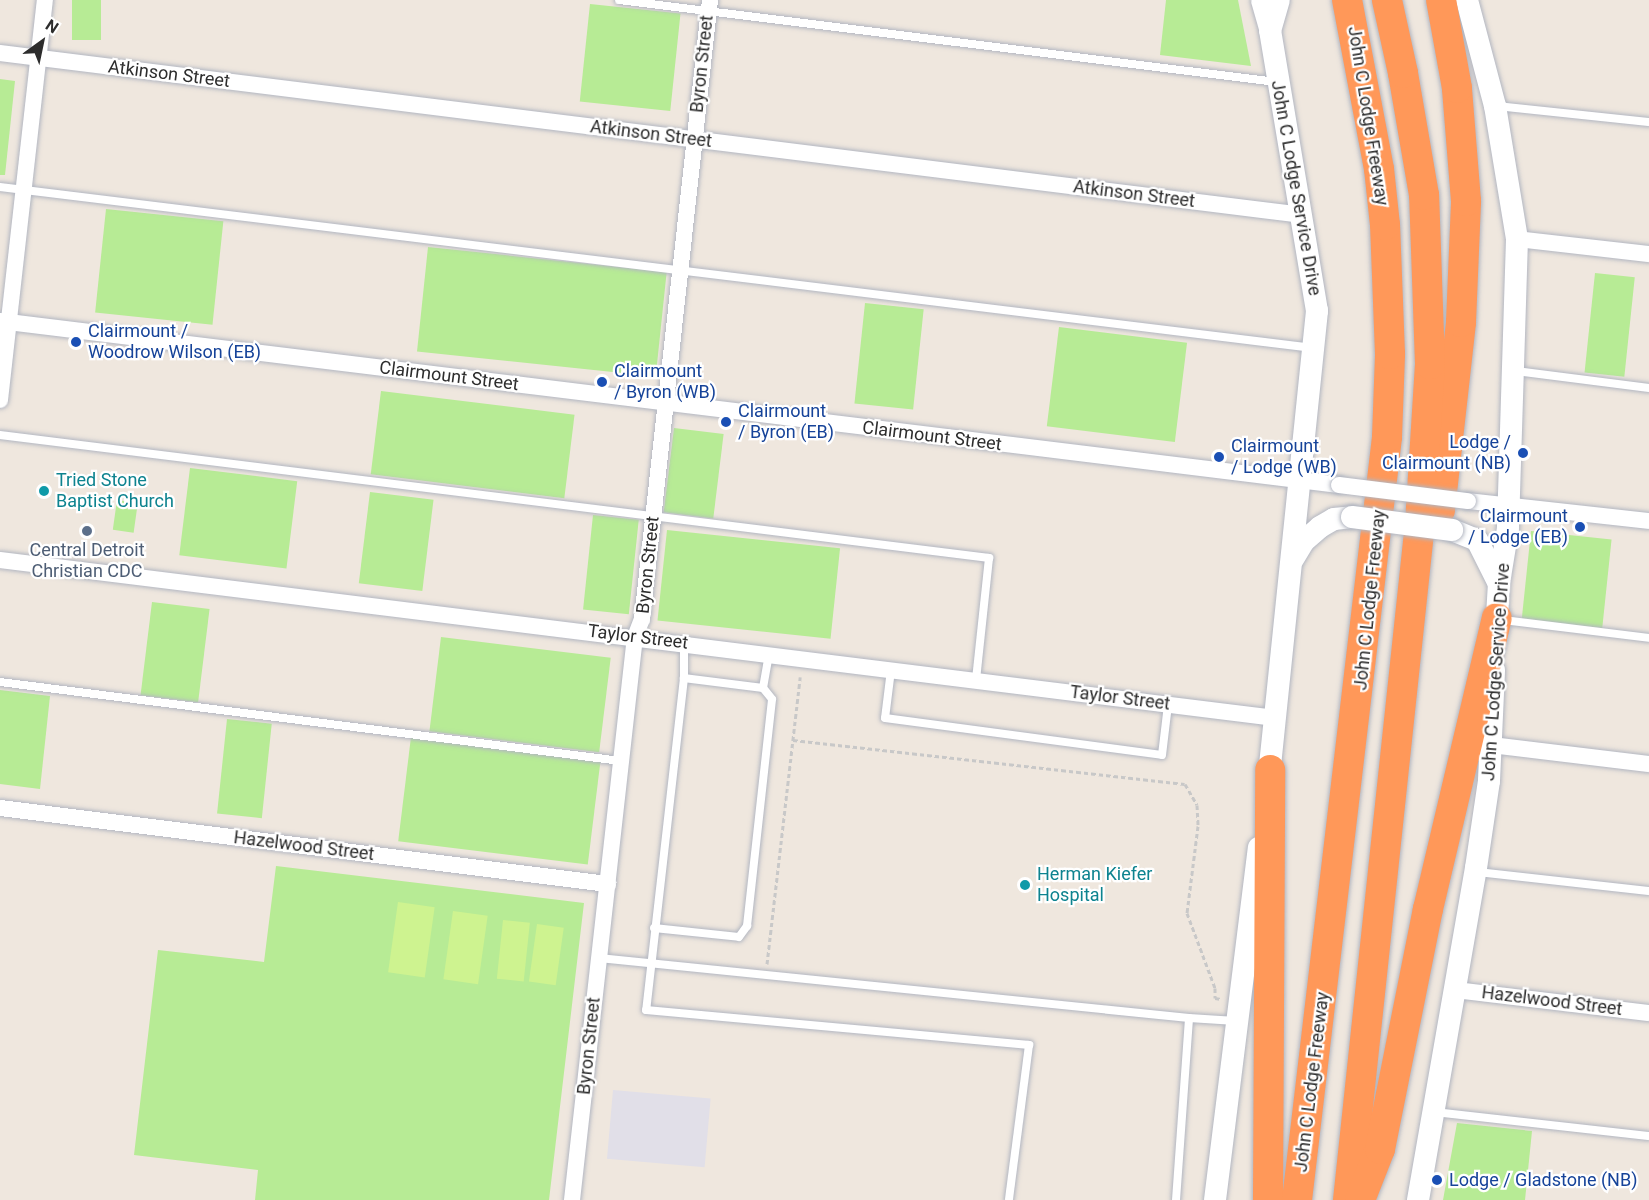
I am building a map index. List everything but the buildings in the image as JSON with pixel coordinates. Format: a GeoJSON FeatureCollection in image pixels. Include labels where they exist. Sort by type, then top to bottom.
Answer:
{"type":"FeatureCollection","features":[{"type":"Feature","properties":{"kind":"highway"},"geometry":{"type":"LineString","coordinates":[[1332,0],[1364,95]]}},
{"type":"Feature","properties":{"kind":"highway","name":"John C Lodge Freeway"},"geometry":{"type":"LineString","coordinates":[[1297,1200],[1387,437],[1390,354],[1385,225],[1347,0]]}},
{"type":"Feature","properties":{"kind":"highway"},"geometry":{"type":"LineString","coordinates":[[1348,1200],[1403,695],[1430,364],[1424,195],[1387,0]]}},
{"type":"Feature","properties":{"kind":"highway"},"geometry":{"type":"LineString","coordinates":[[1403,695],[1427,618],[1466,253],[1464,150],[1441,0]]}},
{"type":"Feature","properties":{"kind":"highway"},"geometry":{"type":"LineString","coordinates":[[1360,1200],[1380,1149],[1428,909],[1497,618]]}},
{"type":"Feature","properties":{"kind":"highway"},"geometry":{"type":"LineString","coordinates":[[1268,1200],[1270,771]]}},
{"type":"Feature","properties":{"kind":"main road"},"geometry":{"type":"LineString","coordinates":[[1270,31],[1279,0]]}},
{"type":"Feature","properties":{"kind":"main road","name":"John C Lodge Service Drive"},"geometry":{"type":"LineString","coordinates":[[1418,1200],[1476,872],[1491,745],[1499,583],[1509,505],[1516,371],[1518,239],[1495,106],[1467,0]]}},
{"type":"Feature","properties":{"kind":"main road","name":"John C Lodge Service Drive"},"geometry":{"type":"LineString","coordinates":[[1215,1200],[1236,1022],[1270,771],[1317,311],[1303,215],[1270,31]]}},
{"type":"Feature","properties":{"kind":"main road"},"geometry":{"type":"LineString","coordinates":[[1292,560],[1304,541],[1320,527],[1334,519],[1352,518],[1452,530],[1477,540],[1487,554],[1499,583]]}},
{"type":"Feature","properties":{"kind":"street"},"geometry":{"type":"LineString","coordinates":[[0,400],[4,321],[24,190],[45,0]]}},
{"type":"Feature","properties":{"kind":"street","name":"John C Lodge Service Drive"},"geometry":{"type":"LineString","coordinates":[[1261,0],[1270,31]]}},
{"type":"Feature","properties":{"kind":"street","name":"Byron Street"},"geometry":{"type":"LineString","coordinates":[[572,1200],[635,637],[642,619],[667,403],[709,5]]}},
{"type":"Feature","properties":{"kind":"street","name":"Atkinson Street"},"geometry":{"type":"LineString","coordinates":[[0,53],[1303,215]]}},
{"type":"Feature","properties":{"kind":"street"},"geometry":{"type":"LineString","coordinates":[[1518,239],[1649,254]]}},
{"type":"Feature","properties":{"kind":"street","name":"Clairmount Street"},"geometry":{"type":"LineString","coordinates":[[4,321],[1301,481],[1649,521]]}},
{"type":"Feature","properties":{"kind":"street","name":"Taylor Street"},"geometry":{"type":"LineString","coordinates":[[0,560],[769,653],[1275,718]]}},
{"type":"Feature","properties":{"kind":"street"},"geometry":{"type":"LineString","coordinates":[[1491,745],[1649,764]]}},
{"type":"Feature","properties":{"kind":"street","name":"Hazelwood Street"},"geometry":{"type":"LineString","coordinates":[[0,808],[608,884]]}},
{"type":"Feature","properties":{"kind":"street","name":"Hazelwood Street"},"geometry":{"type":"LineString","coordinates":[[1455,990],[1649,1012]]}},
{"type":"Feature","properties":{"kind":"lane"},"geometry":{"type":"LineString","coordinates":[[619,0],[709,5],[1278,82]]}},
{"type":"Feature","properties":{"kind":"lane"},"geometry":{"type":"LineString","coordinates":[[1495,106],[1649,122]]}},
{"type":"Feature","properties":{"kind":"lane"},"geometry":{"type":"LineString","coordinates":[[0,187],[1314,348]]}},
{"type":"Feature","properties":{"kind":"lane"},"geometry":{"type":"LineString","coordinates":[[1516,371],[1649,388]]}},
{"type":"Feature","properties":{"kind":"lane"},"geometry":{"type":"LineString","coordinates":[[0,435],[652,518],[989,558],[976,680]]}},
{"type":"Feature","properties":{"kind":"lane"},"geometry":{"type":"LineString","coordinates":[[1497,618],[1649,638]]}},
{"type":"Feature","properties":{"kind":"lane"},"geometry":{"type":"LineString","coordinates":[[684,643],[684,678],[646,1010],[1029,1045],[1009,1200]]}},
{"type":"Feature","properties":{"kind":"lane"},"geometry":{"type":"LineString","coordinates":[[763,688],[769,653]]}},
{"type":"Feature","properties":{"kind":"lane"},"geometry":{"type":"LineString","coordinates":[[891,669],[885,718],[1162,755],[1168,705]]}},
{"type":"Feature","properties":{"kind":"lane"},"geometry":{"type":"LineString","coordinates":[[654,928],[739,937],[745,933],[772,699],[763,688],[684,678]]}},
{"type":"Feature","properties":{"kind":"lane"},"geometry":{"type":"LineString","coordinates":[[0,682],[621,761]]}},
{"type":"Feature","properties":{"kind":"lane"},"geometry":{"type":"LineString","coordinates":[[1476,872],[1649,891]]}},
{"type":"Feature","properties":{"kind":"lane"},"geometry":{"type":"LineString","coordinates":[[599,958],[1236,1022]]}},
{"type":"Feature","properties":{"kind":"lane"},"geometry":{"type":"LineString","coordinates":[[1176,1200],[1189,1018]]}},
{"type":"Feature","properties":{"kind":"lane"},"geometry":{"type":"LineString","coordinates":[[1433,1112],[1649,1136]]}},
{"type":"Feature","properties":{"kind":"path"},"geometry":{"type":"LineString","coordinates":[[766,969],[800,676]]}},
{"type":"Feature","properties":{"kind":"path"},"geometry":{"type":"LineString","coordinates":[[793,740],[1185,784],[1197,805],[1198,826],[1187,913],[1215,988],[1215,998],[1221,999]]}},
{"type":"Feature","properties":{"kind":"shaded area"},"geometry":{"type":"Polygon","coordinates":[[[613,1090],[711,1099],[705,1167],[607,1159],[613,1090]]]}},
{"type":"Feature","properties":{"kind":"green space"},"geometry":{"type":"Polygon","coordinates":[[[72,0],[101,0],[101,40],[72,40],[72,0]]]}},
{"type":"Feature","properties":{"kind":"green space"},"geometry":{"type":"Polygon","coordinates":[[[1166,0],[1238,0],[1251,66],[1160,55],[1166,0]]]}},
{"type":"Feature","properties":{"kind":"green space"},"geometry":{"type":"Polygon","coordinates":[[[590,4],[681,14],[670,111],[580,101],[590,4]]]}},
{"type":"Feature","properties":{"kind":"green space"},"geometry":{"type":"Polygon","coordinates":[[[0,79],[15,81],[5,175],[0,175],[0,79]]]}},
{"type":"Feature","properties":{"kind":"green space"},"geometry":{"type":"Polygon","coordinates":[[[106,209],[223,221],[212,325],[95,312],[106,209]]]}},
{"type":"Feature","properties":{"kind":"green space"},"geometry":{"type":"Polygon","coordinates":[[[428,247],[667,272],[656,377],[417,351],[428,247]]]}},
{"type":"Feature","properties":{"kind":"green space"},"geometry":{"type":"Polygon","coordinates":[[[1595,273],[1635,277],[1624,377],[1585,372],[1595,273]]]}},
{"type":"Feature","properties":{"kind":"green space"},"geometry":{"type":"Polygon","coordinates":[[[865,303],[924,309],[913,410],[854,403],[865,303]]]}},
{"type":"Feature","properties":{"kind":"green space"},"geometry":{"type":"Polygon","coordinates":[[[1059,327],[1187,343],[1175,442],[1047,426],[1059,327]]]}},
{"type":"Feature","properties":{"kind":"green space"},"geometry":{"type":"Polygon","coordinates":[[[381,391],[575,415],[564,498],[371,474],[381,391]]]}},
{"type":"Feature","properties":{"kind":"green space"},"geometry":{"type":"Polygon","coordinates":[[[674,428],[724,434],[713,518],[664,512],[674,428]]]}},
{"type":"Feature","properties":{"kind":"green space"},"geometry":{"type":"Polygon","coordinates":[[[190,468],[297,481],[286,569],[179,555],[190,468]]]}},
{"type":"Feature","properties":{"kind":"green space"},"geometry":{"type":"Polygon","coordinates":[[[370,492],[434,500],[422,591],[359,583],[370,492]]]}},
{"type":"Feature","properties":{"kind":"green space"},"geometry":{"type":"Polygon","coordinates":[[[117,500],[138,503],[134,533],[113,530],[117,500]]]}},
{"type":"Feature","properties":{"kind":"green space"},"geometry":{"type":"Polygon","coordinates":[[[593,515],[639,520],[629,614],[583,609],[593,515]]]}},
{"type":"Feature","properties":{"kind":"green space"},"geometry":{"type":"Polygon","coordinates":[[[667,530],[840,548],[831,639],[657,621],[667,530]]]}},
{"type":"Feature","properties":{"kind":"green space"},"geometry":{"type":"Polygon","coordinates":[[[1531,531],[1612,539],[1602,628],[1522,620],[1531,531]]]}},
{"type":"Feature","properties":{"kind":"green space"},"geometry":{"type":"Polygon","coordinates":[[[152,602],[210,609],[198,702],[141,695],[152,602]]]}},
{"type":"Feature","properties":{"kind":"green space"},"geometry":{"type":"Polygon","coordinates":[[[441,637],[611,658],[599,752],[429,731],[441,637]]]}},
{"type":"Feature","properties":{"kind":"green space"},"geometry":{"type":"Polygon","coordinates":[[[0,690],[50,696],[40,789],[0,784],[0,690]]]}},
{"type":"Feature","properties":{"kind":"green space"},"geometry":{"type":"Polygon","coordinates":[[[227,719],[272,724],[262,818],[217,813],[227,719]]]}},
{"type":"Feature","properties":{"kind":"green space"},"geometry":{"type":"Polygon","coordinates":[[[411,737],[601,760],[588,864],[398,841],[411,737]]]}},
{"type":"Feature","properties":{"kind":"green space"},"geometry":{"type":"Polygon","coordinates":[[[276,866],[584,903],[549,1200],[255,1200],[258,1170],[134,1155],[158,950],[264,962],[276,866]]]}},
{"type":"Feature","properties":{"kind":"green space"},"geometry":{"type":"Polygon","coordinates":[[[398,902],[435,907],[425,977],[388,972],[398,902]]]}},
{"type":"Feature","properties":{"kind":"green space"},"geometry":{"type":"Polygon","coordinates":[[[453,911],[488,916],[478,984],[443,979],[453,911]]]}},
{"type":"Feature","properties":{"kind":"green space"},"geometry":{"type":"Polygon","coordinates":[[[503,920],[530,923],[524,981],[497,979],[503,920]]]}},
{"type":"Feature","properties":{"kind":"green space"},"geometry":{"type":"Polygon","coordinates":[[[537,924],[564,928],[556,985],[529,981],[537,924]]]}},
{"type":"Feature","properties":{"kind":"green space"},"geometry":{"type":"Polygon","coordinates":[[[1457,1123],[1532,1131],[1525,1200],[1443,1200],[1457,1123]]]}},
{"type":"Feature","properties":{"kind":"place","name":"Clairmount / Woodrow Wilson (EB)"},"geometry":{"type":"Point","coordinates":[76,342]}},
{"type":"Feature","properties":{"kind":"place","name":"Clairmount / Byron (WB)"},"geometry":{"type":"Point","coordinates":[602,382]}},
{"type":"Feature","properties":{"kind":"place","name":"Clairmount / Byron (EB)"},"geometry":{"type":"Point","coordinates":[726,422]}},
{"type":"Feature","properties":{"kind":"place","name":"Lodge / Clairmount (NB)"},"geometry":{"type":"Point","coordinates":[1523,453]}},
{"type":"Feature","properties":{"kind":"place","name":"Clairmount / Lodge (WB)"},"geometry":{"type":"Point","coordinates":[1219,457]}},
{"type":"Feature","properties":{"kind":"place","name":"Tried Stone Baptist Church"},"geometry":{"type":"Point","coordinates":[44,491]}},
{"type":"Feature","properties":{"kind":"place","name":"Clairmount / Lodge (EB)"},"geometry":{"type":"Point","coordinates":[1580,527]}},
{"type":"Feature","properties":{"kind":"place","name":"Central Detroit Christian CDC"},"geometry":{"type":"Point","coordinates":[87,531]}},
{"type":"Feature","properties":{"kind":"place","name":"Herman Kiefer Hospital"},"geometry":{"type":"Point","coordinates":[1025,885]}},
{"type":"Feature","properties":{"kind":"place","name":"Lodge / Gladstone (NB)"},"geometry":{"type":"Point","coordinates":[1437,1180]}}]}
